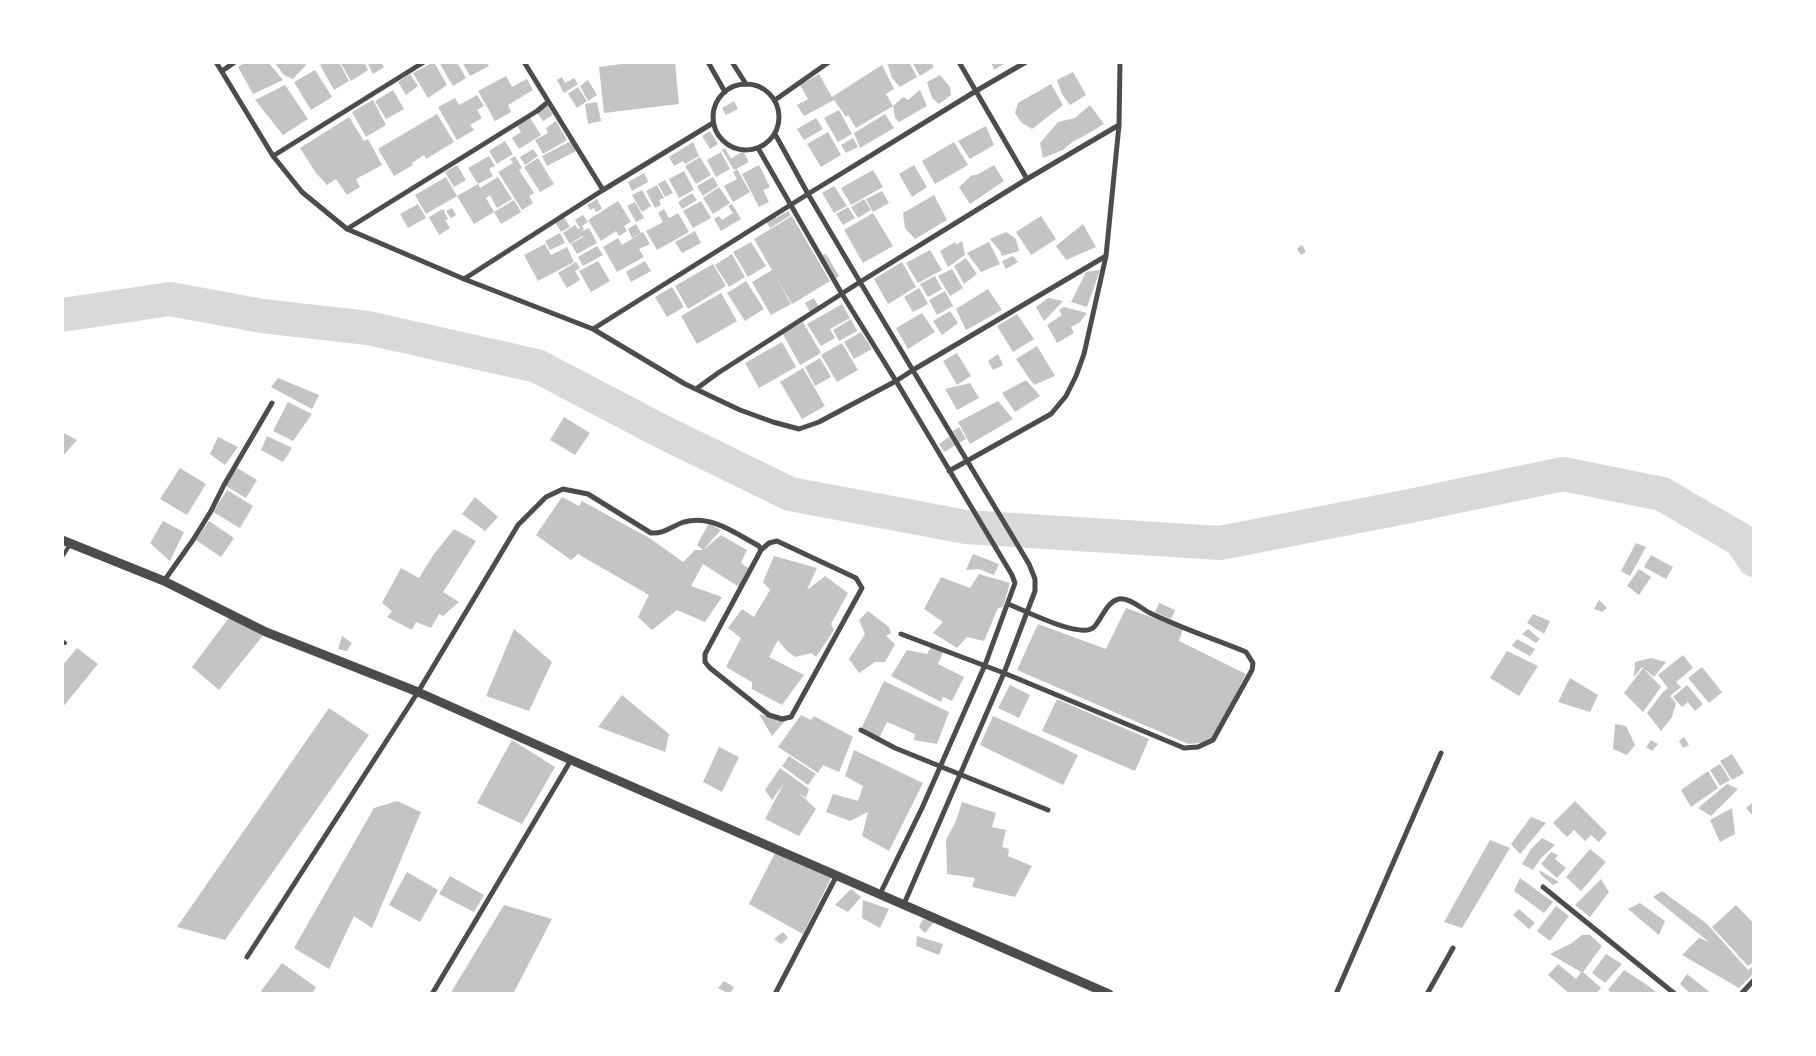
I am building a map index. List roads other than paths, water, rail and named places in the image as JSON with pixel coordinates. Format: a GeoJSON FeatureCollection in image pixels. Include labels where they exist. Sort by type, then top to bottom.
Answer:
{"type":"FeatureCollection","features":[{"type":"Feature","properties":{"kind":"street"},"geometry":{"type":"LineString","coordinates":[[216,62],[274,156],[302,192],[347,229],[464,279],[593,329],[696,389],[740,410],[799,429],[819,422],[896,381],[1106,256]]}},
{"type":"Feature","properties":{"kind":"street"},"geometry":{"type":"LineString","coordinates":[[222,70],[235,62]]}},
{"type":"Feature","properties":{"kind":"street"},"geometry":{"type":"LineString","coordinates":[[274,156],[424,62]]}},
{"type":"Feature","properties":{"kind":"street"},"geometry":{"type":"LineString","coordinates":[[524,62],[603,190]]}},
{"type":"Feature","properties":{"kind":"street"},"geometry":{"type":"LineString","coordinates":[[708,62],[724,92]]}},
{"type":"Feature","properties":{"kind":"street"},"geometry":{"type":"LineString","coordinates":[[732,62],[746,84]]}},
{"type":"Feature","properties":{"kind":"street"},"geometry":{"type":"LineString","coordinates":[[775,100],[829,62]]}},
{"type":"Feature","properties":{"kind":"street"},"geometry":{"type":"LineString","coordinates":[[959,62],[1027,178]]}},
{"type":"Feature","properties":{"kind":"street"},"geometry":{"type":"LineString","coordinates":[[593,329],[790,205],[1026,62]]}},
{"type":"Feature","properties":{"kind":"street"},"geometry":{"type":"LineString","coordinates":[[949,471],[1051,414],[1066,396],[1076,376],[1084,354],[1106,256],[1119,125],[1120,62]]}},
{"type":"Feature","properties":{"kind":"street"},"geometry":{"type":"LineString","coordinates":[[746,84],[757,86],[775,100],[779,111],[779,122],[775,134],[768,142],[758,148],[746,150],[730,146],[717,134],[713,123],[713,112],[717,101],[724,92],[734,86],[746,84]]}},
{"type":"Feature","properties":{"kind":"street"},"geometry":{"type":"LineString","coordinates":[[347,229],[530,116],[548,102]]}},
{"type":"Feature","properties":{"kind":"street"},"geometry":{"type":"LineString","coordinates":[[464,279],[603,190],[713,123]]}},
{"type":"Feature","properties":{"kind":"street"},"geometry":{"type":"LineString","coordinates":[[696,389],[860,282],[1027,178],[1119,125]]}},
{"type":"Feature","properties":{"kind":"street"},"geometry":{"type":"LineString","coordinates":[[775,134],[808,194],[1029,564],[1034,579],[1035,591],[1004,673],[904,904]]}},
{"type":"Feature","properties":{"kind":"street"},"geometry":{"type":"LineString","coordinates":[[758,148],[842,294],[896,381],[1015,583],[984,665],[941,766],[880,894]]}},
{"type":"Feature","properties":{"kind":"street"},"geometry":{"type":"LineString","coordinates":[[164,581],[211,511],[272,403]]}},
{"type":"Feature","properties":{"kind":"street"},"geometry":{"type":"LineString","coordinates":[[247,957],[418,692],[518,525],[546,497],[563,489],[588,494],[651,533],[664,532],[694,519],[711,521],[759,546],[761,550]]}},
{"type":"Feature","properties":{"kind":"street"},"geometry":{"type":"LineString","coordinates":[[777,541],[856,578],[862,588],[791,717],[782,719],[768,715],[710,668],[706,662],[705,654],[761,550],[769,543],[777,541]]}},
{"type":"Feature","properties":{"kind":"street"},"geometry":{"type":"LineString","coordinates":[[67,542],[164,581],[266,632],[418,692],[1108,994]]}},
{"type":"Feature","properties":{"kind":"street"},"geometry":{"type":"LineString","coordinates":[[901,634],[1004,673],[1184,748],[1198,747],[1213,740],[1252,670],[1253,663],[1246,652],[1150,613],[1128,600],[1119,599],[1112,603],[1093,628],[1087,630],[1054,625],[1008,604]]}},
{"type":"Feature","properties":{"kind":"street"},"geometry":{"type":"LineString","coordinates":[[861,730],[895,748],[941,766],[960,776],[1048,810]]}},
{"type":"Feature","properties":{"kind":"street"},"geometry":{"type":"LineString","coordinates":[[1336,994],[1441,753]]}},
{"type":"Feature","properties":{"kind":"street"},"geometry":{"type":"LineString","coordinates":[[432,994],[571,760]]}},
{"type":"Feature","properties":{"kind":"street"},"geometry":{"type":"LineString","coordinates":[[774,994],[837,875]]}},
{"type":"Feature","properties":{"kind":"street"},"geometry":{"type":"LineString","coordinates":[[1544,887],[1675,994]]}},
{"type":"Feature","properties":{"kind":"street"},"geometry":{"type":"LineString","coordinates":[[1427,994],[1453,948]]}},
{"type":"Feature","properties":{"kind":"street"},"geometry":{"type":"LineString","coordinates":[[1741,994],[1754,980]]}},
{"type":"Feature","properties":{"kind":"lane"},"geometry":{"type":"LineString","coordinates":[[62,557],[67,542]]}},
{"type":"Feature","properties":{"kind":"waterway"},"geometry":{"type":"LineString","coordinates":[[62,315],[170,299],[262,316],[368,328],[537,366],[659,430],[790,494],[966,527],[1220,543],[1563,474],[1662,494],[1741,540],[1754,560]]}}]}
